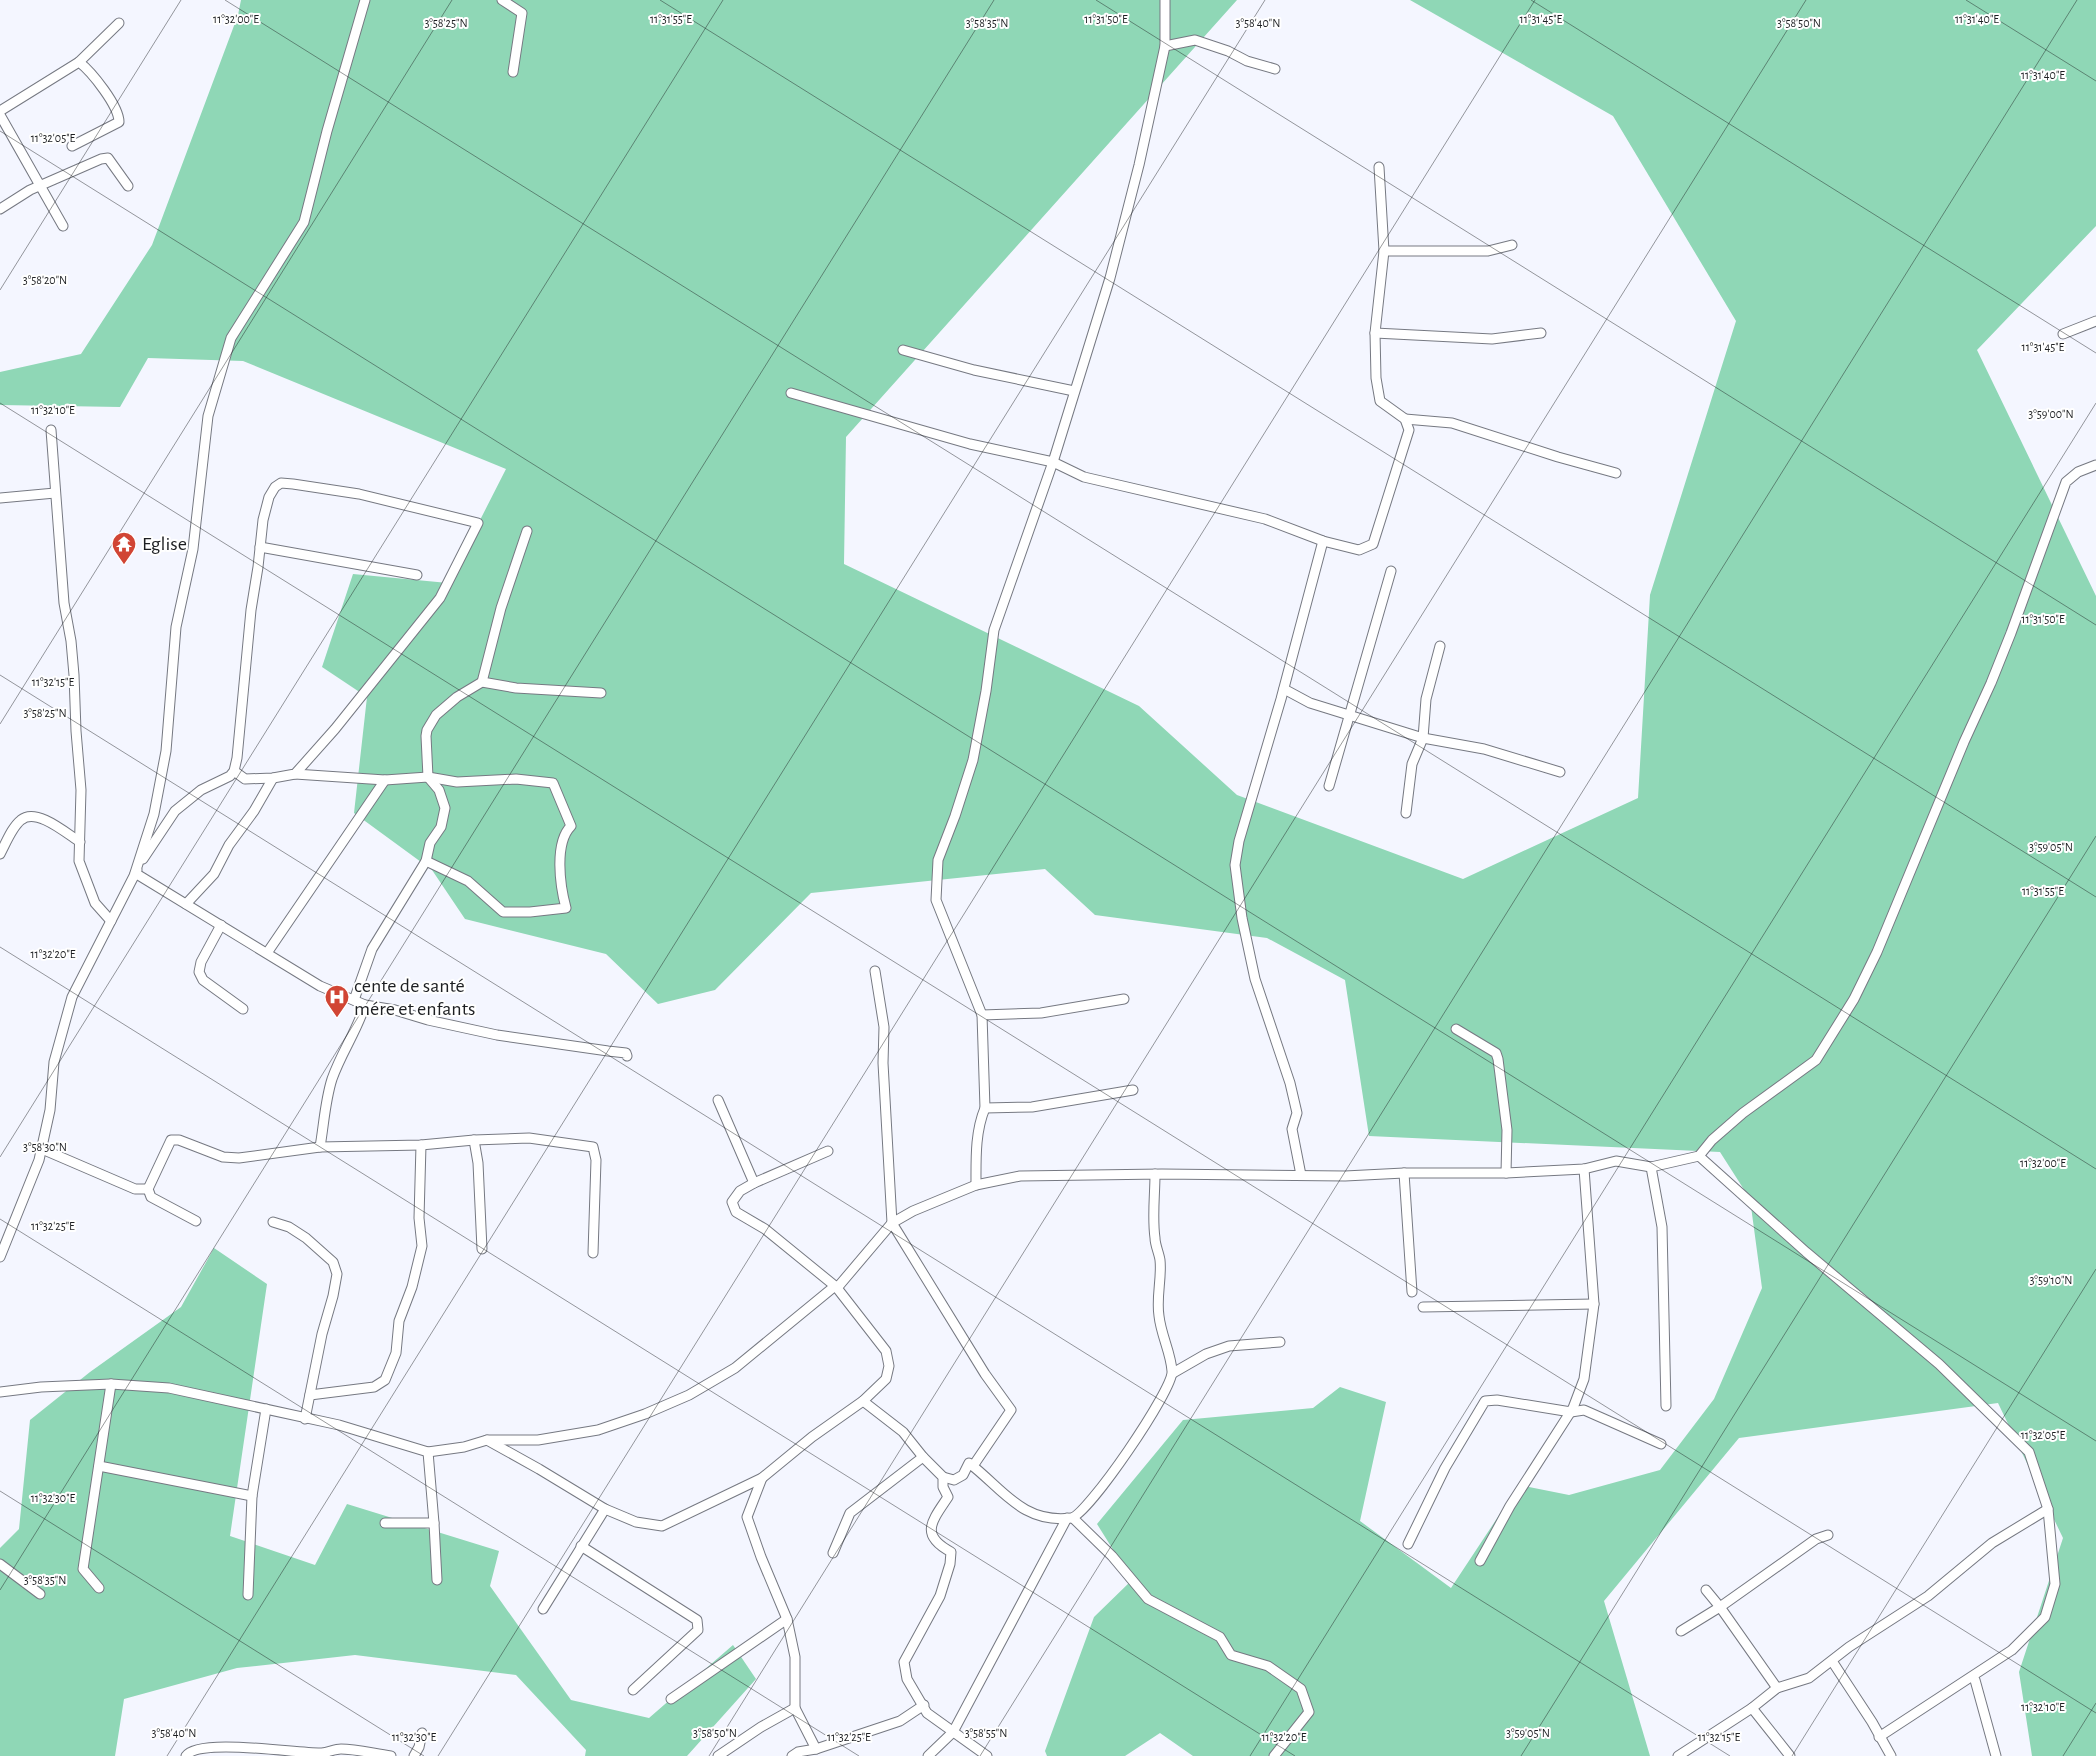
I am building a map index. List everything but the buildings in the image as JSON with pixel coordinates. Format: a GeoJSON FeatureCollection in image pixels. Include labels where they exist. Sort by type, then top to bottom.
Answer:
{"type":"FeatureCollection","features":[{"type":"Feature","properties":{"kind":"street"},"geometry":{"type":"LineString","coordinates":[[135,873],[154,814],[166,751],[176,627],[193,549],[208,416],[231,338],[304,222],[327,131],[365,0]]}},
{"type":"Feature","properties":{"kind":"street"},"geometry":{"type":"LineString","coordinates":[[502,0],[522,13],[513,72]]}},
{"type":"Feature","properties":{"kind":"street"},"geometry":{"type":"LineString","coordinates":[[976,1185],[977,1140],[985,1108],[982,1015],[936,900],[938,860],[955,816],[973,760],[986,691],[994,630],[1053,462],[1110,278],[1165,46],[1166,0]]}},
{"type":"Feature","properties":{"kind":"street"},"geometry":{"type":"LineString","coordinates":[[0,111],[79,62],[119,22]]}},
{"type":"Feature","properties":{"kind":"street"},"geometry":{"type":"LineString","coordinates":[[1165,46],[1194,40],[1228,51],[1247,61],[1275,69]]}},
{"type":"Feature","properties":{"kind":"street"},"geometry":{"type":"LineString","coordinates":[[72,146],[119,122],[119,115],[98,83],[89,70],[79,62]]}},
{"type":"Feature","properties":{"kind":"street"},"geometry":{"type":"LineString","coordinates":[[1,120],[63,226]]}},
{"type":"Feature","properties":{"kind":"street"},"geometry":{"type":"LineString","coordinates":[[0,209],[30,190],[96,160],[108,158],[128,186]]}},
{"type":"Feature","properties":{"kind":"street"},"geometry":{"type":"LineString","coordinates":[[1379,167],[1384,250],[1375,333],[1376,378],[1380,401],[1405,419],[1452,423],[1558,457],[1616,473]]}},
{"type":"Feature","properties":{"kind":"street"},"geometry":{"type":"LineString","coordinates":[[1384,250],[1488,251],[1512,245]]}},
{"type":"Feature","properties":{"kind":"street"},"geometry":{"type":"LineString","coordinates":[[2063,334],[2096,321]]}},
{"type":"Feature","properties":{"kind":"street"},"geometry":{"type":"LineString","coordinates":[[1375,333],[1492,339],[1541,332]]}},
{"type":"Feature","properties":{"kind":"street"},"geometry":{"type":"LineString","coordinates":[[903,350],[974,370],[1074,391]]}},
{"type":"Feature","properties":{"kind":"street"},"geometry":{"type":"LineString","coordinates":[[791,394],[970,444],[1053,462],[1084,477],[1265,519],[1323,541],[1359,550],[1373,544],[1409,430],[1405,419]]}},
{"type":"Feature","properties":{"kind":"street"},"geometry":{"type":"LineString","coordinates":[[51,430],[64,603],[71,641],[74,675],[81,790],[80,861],[95,903],[111,921]]}},
{"type":"Feature","properties":{"kind":"street"},"geometry":{"type":"LineString","coordinates":[[0,1392],[41,1387],[111,1384],[169,1388],[339,1425],[428,1452],[464,1447],[487,1440],[538,1440],[598,1430],[645,1414],[689,1395],[735,1368],[836,1287],[892,1223],[913,1211],[976,1185],[1020,1176],[1046,1175],[1345,1176],[1506,1173],[1584,1169],[1616,1161],[1651,1167],[1699,1156],[1712,1140],[1743,1113],[1816,1060],[1854,999],[1877,952],[1964,742],[1991,683],[2066,482],[2078,472],[2096,465]]}},
{"type":"Feature","properties":{"kind":"street"},"geometry":{"type":"LineString","coordinates":[[0,1258],[39,1160],[50,1110],[54,1062],[72,997],[135,873],[157,836],[175,811],[201,790],[223,780],[234,771],[237,758],[251,610],[262,520],[275,487],[281,483],[359,494],[478,523],[440,598],[335,729],[296,774]]}},
{"type":"Feature","properties":{"kind":"street"},"geometry":{"type":"LineString","coordinates":[[0,498],[55,493]]}},
{"type":"Feature","properties":{"kind":"street"},"geometry":{"type":"LineString","coordinates":[[482,682],[501,608],[527,531]]}},
{"type":"Feature","properties":{"kind":"street"},"geometry":{"type":"LineString","coordinates":[[1301,1175],[1292,1129],[1297,1113],[1290,1083],[1255,978],[1242,918],[1235,865],[1239,841],[1284,689],[1323,541]]}},
{"type":"Feature","properties":{"kind":"street"},"geometry":{"type":"LineString","coordinates":[[260,547],[417,575]]}},
{"type":"Feature","properties":{"kind":"street"},"geometry":{"type":"LineString","coordinates":[[1328,786],[1391,572]]}},
{"type":"Feature","properties":{"kind":"street"},"geometry":{"type":"LineString","coordinates":[[1406,814],[1412,764],[1422,738],[1426,699],[1440,646]]}},
{"type":"Feature","properties":{"kind":"street"},"geometry":{"type":"LineString","coordinates":[[354,1000],[372,949],[426,861],[430,843],[441,827],[446,808],[439,790],[428,777],[426,736],[436,714],[457,697],[482,682],[516,688],[601,693]]}},
{"type":"Feature","properties":{"kind":"street"},"geometry":{"type":"LineString","coordinates":[[1284,689],[1310,703],[1422,738],[1484,749],[1560,772]]}},
{"type":"Feature","properties":{"kind":"street"},"geometry":{"type":"LineString","coordinates":[[234,771],[244,778],[273,778],[296,774],[385,780],[428,777],[457,782],[516,779],[553,782],[571,826],[564,832],[560,866],[561,891],[566,908],[530,912],[503,912],[468,881],[426,861]]}},
{"type":"Feature","properties":{"kind":"street"},"geometry":{"type":"LineString","coordinates":[[186,904],[214,874],[230,845],[254,811],[273,778]]}},
{"type":"Feature","properties":{"kind":"street"},"geometry":{"type":"LineString","coordinates":[[267,953],[385,780]]}},
{"type":"Feature","properties":{"kind":"street"},"geometry":{"type":"LineString","coordinates":[[0,854],[19,821],[27,815],[37,816],[80,842]]}},
{"type":"Feature","properties":{"kind":"street"},"geometry":{"type":"LineString","coordinates":[[135,873],[320,986],[366,1005],[395,1010],[428,1020],[498,1036],[626,1053],[627,1056]]}},
{"type":"Feature","properties":{"kind":"street"},"geometry":{"type":"LineString","coordinates":[[221,925],[201,962],[198,972],[202,980],[243,1009]]}},
{"type":"Feature","properties":{"kind":"street"},"geometry":{"type":"LineString","coordinates":[[875,971],[884,1027],[883,1063],[892,1223],[985,1374],[1011,1410],[973,1466]]}},
{"type":"Feature","properties":{"kind":"street"},"geometry":{"type":"LineString","coordinates":[[982,1015],[1041,1013],[1124,999]]}},
{"type":"Feature","properties":{"kind":"street"},"geometry":{"type":"LineString","coordinates":[[320,1147],[326,1099],[332,1078],[360,1022],[366,1005]]}},
{"type":"Feature","properties":{"kind":"street"},"geometry":{"type":"LineString","coordinates":[[1456,1029],[1496,1052],[1507,1130],[1506,1173]]}},
{"type":"Feature","properties":{"kind":"street"},"geometry":{"type":"LineString","coordinates":[[985,1108],[1032,1107],[1133,1090]]}},
{"type":"Feature","properties":{"kind":"street"},"geometry":{"type":"LineString","coordinates":[[718,1100],[754,1183]]}},
{"type":"Feature","properties":{"kind":"street"},"geometry":{"type":"LineString","coordinates":[[196,1221],[151,1198],[148,1189],[172,1140],[178,1140],[223,1158],[239,1158],[320,1147],[421,1145],[474,1140],[529,1138],[593,1147],[596,1160],[593,1253]]}},
{"type":"Feature","properties":{"kind":"street"},"geometry":{"type":"LineString","coordinates":[[474,1140],[478,1163],[482,1249]]}},
{"type":"Feature","properties":{"kind":"street"},"geometry":{"type":"LineString","coordinates":[[310,1395],[374,1387],[386,1380],[396,1353],[399,1321],[412,1287],[422,1246],[420,1218],[421,1145]]}},
{"type":"Feature","properties":{"kind":"street"},"geometry":{"type":"LineString","coordinates":[[42,1149],[135,1189],[148,1189]]}},
{"type":"Feature","properties":{"kind":"street"},"geometry":{"type":"LineString","coordinates":[[487,1440],[606,1509],[636,1522],[662,1526],[762,1478],[812,1437],[863,1401],[886,1379],[889,1366],[886,1351],[836,1287],[765,1230],[736,1212],[732,1202],[735,1195],[754,1183],[828,1151]]}},
{"type":"Feature","properties":{"kind":"street"},"geometry":{"type":"LineString","coordinates":[[1699,1156],[1806,1252],[1939,1364],[2029,1452],[2048,1509],[2055,1584],[2045,1617],[2012,1650],[1879,1737]]}},
{"type":"Feature","properties":{"kind":"street"},"geometry":{"type":"LineString","coordinates":[[1651,1167],[1662,1227],[1666,1406]]}},
{"type":"Feature","properties":{"kind":"street"},"geometry":{"type":"LineString","coordinates":[[1480,1561],[1510,1506],[1570,1412],[1584,1379],[1594,1304],[1584,1169]]}},
{"type":"Feature","properties":{"kind":"street"},"geometry":{"type":"LineString","coordinates":[[928,1756],[954,1732],[1070,1518],[1085,1509],[1124,1456],[1165,1394],[1173,1373],[1159,1319],[1157,1298],[1160,1261],[1154,1238],[1155,1174]]}},
{"type":"Feature","properties":{"kind":"street"},"geometry":{"type":"LineString","coordinates":[[1404,1174],[1412,1292]]}},
{"type":"Feature","properties":{"kind":"street"},"geometry":{"type":"LineString","coordinates":[[273,1222],[289,1227],[306,1238],[333,1262],[337,1274],[322,1334],[305,1419]]}},
{"type":"Feature","properties":{"kind":"street"},"geometry":{"type":"LineString","coordinates":[[1423,1307],[1594,1304]]}},
{"type":"Feature","properties":{"kind":"street"},"geometry":{"type":"LineString","coordinates":[[1173,1373],[1206,1354],[1229,1346],[1280,1342]]}},
{"type":"Feature","properties":{"kind":"street"},"geometry":{"type":"LineString","coordinates":[[100,1588],[84,1569],[111,1384]]}},
{"type":"Feature","properties":{"kind":"street"},"geometry":{"type":"LineString","coordinates":[[1408,1544],[1445,1468],[1486,1401],[1497,1400],[1570,1412],[1584,1410],[1661,1444]]}},
{"type":"Feature","properties":{"kind":"street"},"geometry":{"type":"LineString","coordinates":[[863,1401],[903,1432],[943,1477],[954,1480],[963,1475],[969,1463],[1019,1508],[1032,1513],[1070,1518],[1112,1556],[1148,1599],[1220,1637],[1231,1655],[1268,1666],[1301,1689],[1309,1712],[1274,1756]]}},
{"type":"Feature","properties":{"kind":"street"},"geometry":{"type":"LineString","coordinates":[[248,1595],[252,1496],[266,1409]]}},
{"type":"Feature","properties":{"kind":"street"},"geometry":{"type":"LineString","coordinates":[[428,1452],[437,1580]]}},
{"type":"Feature","properties":{"kind":"street"},"geometry":{"type":"LineString","coordinates":[[833,1553],[850,1513],[924,1457]]}},
{"type":"Feature","properties":{"kind":"street"},"geometry":{"type":"LineString","coordinates":[[99,1466],[252,1496]]}},
{"type":"Feature","properties":{"kind":"street"},"geometry":{"type":"LineString","coordinates":[[943,1477],[943,1487],[948,1497],[931,1524],[932,1533],[938,1545],[951,1552],[950,1564],[940,1596],[904,1662],[907,1679],[928,1713],[987,1756]]}},
{"type":"Feature","properties":{"kind":"street"},"geometry":{"type":"LineString","coordinates":[[762,1478],[747,1517],[787,1619],[795,1657],[795,1708],[816,1748]]}},
{"type":"Feature","properties":{"kind":"street"},"geometry":{"type":"LineString","coordinates":[[543,1609],[606,1509]]}},
{"type":"Feature","properties":{"kind":"street"},"geometry":{"type":"LineString","coordinates":[[1678,1756],[1752,1708],[1777,1688],[1809,1678],[1849,1647],[1928,1596],[1992,1543],[2048,1509]]}},
{"type":"Feature","properties":{"kind":"street"},"geometry":{"type":"LineString","coordinates":[[385,1523],[434,1523]]}},
{"type":"Feature","properties":{"kind":"street"},"geometry":{"type":"LineString","coordinates":[[1681,1631],[1816,1539],[1828,1535]]}},
{"type":"Feature","properties":{"kind":"street"},"geometry":{"type":"LineString","coordinates":[[581,1546],[696,1620],[698,1630],[633,1690]]}},
{"type":"Feature","properties":{"kind":"street"},"geometry":{"type":"LineString","coordinates":[[0,1564],[40,1594]]}},
{"type":"Feature","properties":{"kind":"street"},"geometry":{"type":"LineString","coordinates":[[1706,1590],[1720,1606],[1777,1688]]}},
{"type":"Feature","properties":{"kind":"street"},"geometry":{"type":"LineString","coordinates":[[671,1699],[787,1619]]}},
{"type":"Feature","properties":{"kind":"street"},"geometry":{"type":"LineString","coordinates":[[1832,1661],[1872,1722],[1891,1756]]}},
{"type":"Feature","properties":{"kind":"street"},"geometry":{"type":"LineString","coordinates":[[1975,1680],[1996,1756]]}},
{"type":"Feature","properties":{"kind":"street"},"geometry":{"type":"LineString","coordinates":[[792,1756],[798,1752],[900,1722],[924,1705]]}},
{"type":"Feature","properties":{"kind":"street"},"geometry":{"type":"LineString","coordinates":[[718,1756],[761,1727],[795,1708]]}},
{"type":"Feature","properties":{"kind":"street"},"geometry":{"type":"LineString","coordinates":[[1752,1708],[1790,1756]]}},
{"type":"Feature","properties":{"kind":"street"},"geometry":{"type":"LineString","coordinates":[[414,1756],[419,1748],[422,1733]]}},
{"type":"Feature","properties":{"kind":"street"},"geometry":{"type":"LineString","coordinates":[[186,1756],[195,1750],[222,1747],[322,1754],[340,1749],[391,1756]]}},
{"type":"Feature","properties":{"kind":"green space"},"geometry":{"type":"Polygon","coordinates":[[[241,0],[1237,0],[846,437],[844,564],[1139,706],[1237,795],[1463,879],[1638,798],[1650,595],[1736,321],[1613,116],[1410,0],[2096,0],[2096,226],[1977,350],[2096,596],[2096,1756],[2032,1756],[2019,1672],[2063,1538],[1998,1403],[1739,1438],[1604,1601],[1650,1756],[1193,1756],[1160,1733],[1125,1756],[1047,1756],[1045,1751],[1094,1617],[1132,1580],[1097,1524],[1183,1420],[1313,1408],[1340,1387],[1386,1402],[1360,1521],[1451,1588],[1519,1485],[1569,1495],[1660,1470],[1714,1399],[1762,1288],[1750,1199],[1720,1152],[1369,1136],[1345,980],[1267,938],[1095,915],[1045,869],[811,893],[715,990],[658,1004],[606,954],[465,919],[432,870],[354,813],[367,697],[322,667],[353,574],[448,583],[506,469],[243,361],[148,358],[120,407],[0,405],[0,372],[81,354],[152,245],[238,15],[241,0]]]}},
{"type":"Feature","properties":{"kind":"green space"},"geometry":{"type":"Polygon","coordinates":[[[214,1248],[267,1284],[230,1536],[315,1565],[347,1504],[499,1551],[490,1586],[571,1700],[649,1718],[733,1645],[756,1679],[687,1756],[585,1756],[586,1750],[516,1675],[355,1655],[237,1668],[124,1699],[115,1756],[0,1756],[0,1548],[19,1529],[30,1420],[90,1372],[181,1307],[214,1248]]]}},
{"type":"Feature","properties":{"kind":"place","name":"Eglise"},"geometry":{"type":"Point","coordinates":[124,565]}},
{"type":"Feature","properties":{"kind":"place","name":"cente de santé mére et enfants"},"geometry":{"type":"Point","coordinates":[337,1018]}}]}
